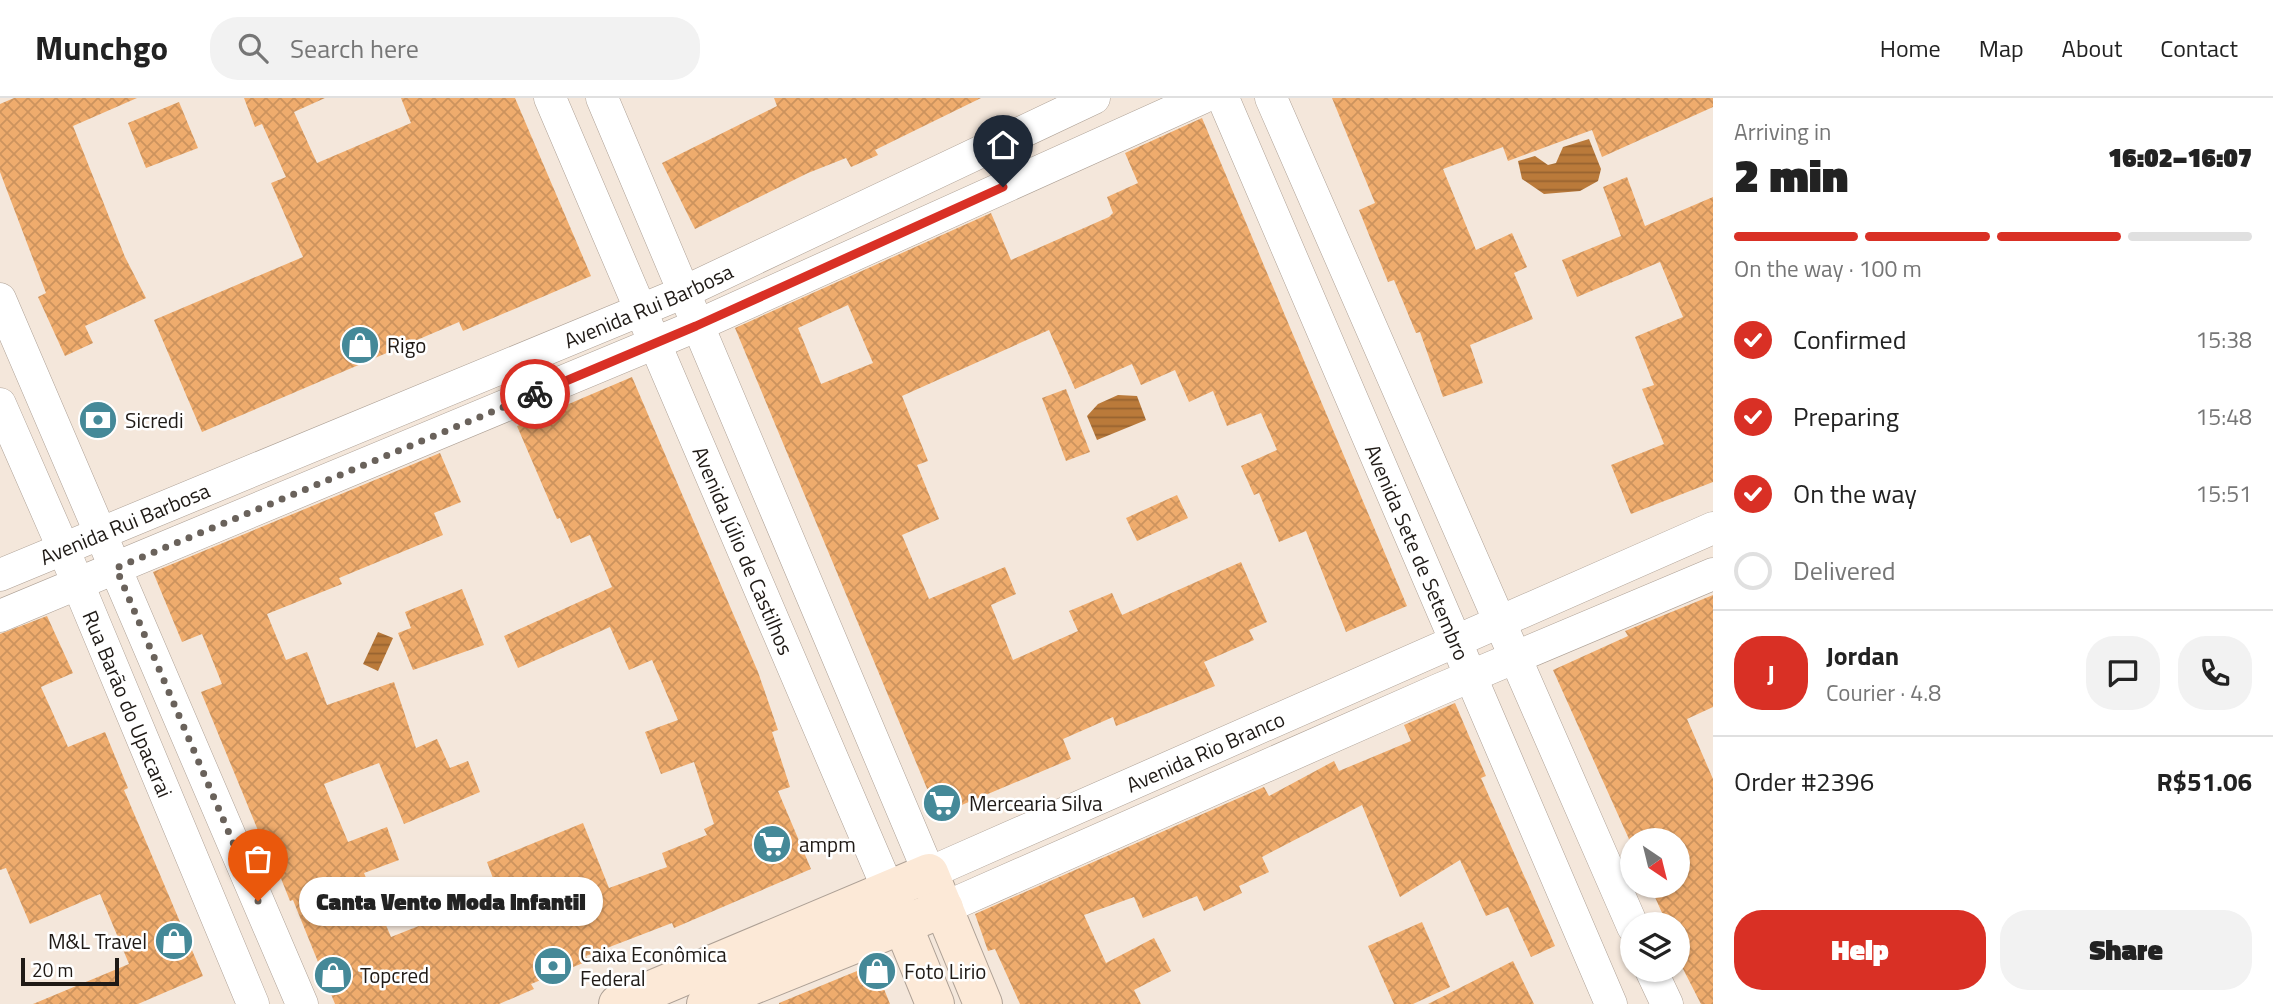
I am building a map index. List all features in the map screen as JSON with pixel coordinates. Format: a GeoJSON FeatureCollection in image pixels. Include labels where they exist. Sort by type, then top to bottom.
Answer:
{"type":"FeatureCollection","features":[{"type":"Feature","properties":{"kind":"street","name":"Avenida Júlio de Castilhos"},"geometry":{"type":"LineString","coordinates":[[550,98],[935,1004]]}},
{"type":"Feature","properties":{"kind":"street","name":"Avenida Júlio de Castilhos"},"geometry":{"type":"LineString","coordinates":[[602,98],[983,1004]]}},
{"type":"Feature","properties":{"kind":"street","name":"Avenida Rui Barbosa"},"geometry":{"type":"LineString","coordinates":[[0,575],[366,426],[682,293],[1094,98]]}},
{"type":"Feature","properties":{"kind":"street","name":"Avenida Rui Barbosa"},"geometry":{"type":"LineString","coordinates":[[0,616],[696,326],[1202,98]]}},
{"type":"Feature","properties":{"kind":"street","name":"Avenida Sete de Setembro"},"geometry":{"type":"LineString","coordinates":[[1223,98],[1611,1004]]}},
{"type":"Feature","properties":{"kind":"street"},"geometry":{"type":"LineString","coordinates":[[1271,98],[1626,912]]}},
{"type":"Feature","properties":{"kind":"street"},"geometry":{"type":"LineString","coordinates":[[814,230],[829,264]]}},
{"type":"Feature","properties":{"kind":"street","name":"Rua Barão do Upacarai"},"geometry":{"type":"LineString","coordinates":[[0,299],[302,1004]]}},
{"type":"Feature","properties":{"kind":"street"},"geometry":{"type":"LineString","coordinates":[[2,409],[44,398]]}},
{"type":"Feature","properties":{"kind":"street","name":"Rua Barão do Upacarai"},"geometry":{"type":"LineString","coordinates":[[2,409],[63,548],[253,1004]]}},
{"type":"Feature","properties":{"kind":"street"},"geometry":{"type":"LineString","coordinates":[[366,426],[379,459]]}},
{"type":"Feature","properties":{"kind":"street"},"geometry":{"type":"LineString","coordinates":[[714,479],[753,461]]}},
{"type":"Feature","properties":{"kind":"street","name":"Avenida Rio Branco"},"geometry":{"type":"LineString","coordinates":[[618,1004],[929,873],[1456,638],[1500,622],[1713,528]]}},
{"type":"Feature","properties":{"kind":"street"},"geometry":{"type":"LineString","coordinates":[[1682,541],[1706,577]]}},
{"type":"Feature","properties":{"kind":"street","name":"Avenida Rio Branco"},"geometry":{"type":"LineString","coordinates":[[706,1004],[944,908],[1472,675],[1706,577]]}},
{"type":"Feature","properties":{"kind":"street"},"geometry":{"type":"LineString","coordinates":[[826,744],[866,726]]}},
{"type":"Feature","properties":{"kind":"street"},"geometry":{"type":"LineString","coordinates":[[1657,982],[1667,1004]]}},
{"type":"Feature","properties":{"kind":"shaded area"},"geometry":{"type":"Polygon","coordinates":[[[1589,139],[1601,169],[1598,181],[1580,191],[1544,194],[1522,179],[1518,161],[1535,156],[1548,165],[1556,163],[1563,147],[1589,139]]]}},
{"type":"Feature","properties":{"kind":"shaded area"},"geometry":{"type":"Polygon","coordinates":[[[1118,395],[1137,396],[1146,420],[1097,440],[1087,416],[1098,404],[1118,395]]]}},
{"type":"Feature","properties":{"kind":"shaded area"},"geometry":{"type":"Polygon","coordinates":[[[378,632],[393,638],[378,671],[363,664],[378,632]]]}},
{"type":"Feature","properties":{"kind":"building"},"geometry":{"type":"Polygon","coordinates":[[[14,98],[137,98],[73,126],[125,257],[146,298],[85,326],[93,343],[65,356],[38,297],[46,293],[0,172],[0,104],[14,98]]]}},
{"type":"Feature","properties":{"kind":"building"},"geometry":{"type":"Polygon","coordinates":[[[244,98],[325,98],[294,112],[317,163],[411,123],[401,98],[515,98],[591,276],[463,331],[459,322],[202,432],[154,320],[303,257],[271,183],[286,177],[262,124],[255,127],[244,98]]]}},
{"type":"Feature","properties":{"kind":"building"},"geometry":{"type":"Polygon","coordinates":[[[774,98],[981,98],[875,150],[878,155],[851,167],[846,158],[808,173],[695,229],[662,163],[777,106],[774,98]]]}},
{"type":"Feature","properties":{"kind":"building"},"geometry":{"type":"Polygon","coordinates":[[[1332,98],[1713,98],[1713,107],[1602,157],[1592,130],[1508,161],[1503,147],[1443,169],[1476,250],[1512,233],[1527,267],[1514,273],[1533,319],[1470,345],[1483,383],[1443,397],[1420,332],[1416,333],[1394,280],[1388,282],[1359,210],[1375,203],[1332,98]]]}},
{"type":"Feature","properties":{"kind":"building"},"geometry":{"type":"Polygon","coordinates":[[[179,102],[198,148],[146,168],[128,123],[179,102]]]}},
{"type":"Feature","properties":{"kind":"building"},"geometry":{"type":"Polygon","coordinates":[[[1202,118],[1407,606],[1346,632],[1306,531],[1279,542],[1259,493],[1254,495],[1241,466],[1277,450],[1261,413],[1227,426],[1213,391],[1189,402],[1175,370],[1141,385],[1132,364],[1075,389],[1049,330],[902,396],[928,461],[917,465],[939,519],[902,535],[929,599],[1005,567],[1016,594],[991,605],[1013,660],[1078,631],[1069,611],[1112,593],[1122,615],[1241,562],[1267,622],[1249,630],[1254,640],[1204,662],[1215,686],[1116,726],[1113,717],[1063,739],[1071,759],[938,815],[735,328],[991,213],[1011,260],[1109,217],[1113,213],[1107,197],[1138,183],[1125,153],[1202,118]],[[848,305],[798,328],[821,384],[873,363],[848,305]]]}},
{"type":"Feature","properties":{"kind":"building"},"geometry":{"type":"Polygon","coordinates":[[[1627,177],[1645,226],[1713,197],[1713,482],[1631,514],[1611,465],[1664,444],[1642,389],[1654,385],[1635,337],[1683,317],[1660,262],[1577,297],[1562,260],[1621,236],[1603,187],[1627,177]]]}},
{"type":"Feature","properties":{"kind":"building"},"geometry":{"type":"Polygon","coordinates":[[[632,377],[758,672],[778,730],[772,732],[790,787],[778,791],[811,869],[674,928],[672,923],[586,956],[588,961],[531,984],[534,989],[499,1004],[335,1004],[293,900],[290,901],[274,861],[271,862],[201,692],[222,684],[202,634],[182,642],[153,572],[440,453],[461,502],[434,513],[443,535],[339,578],[342,584],[267,614],[286,660],[307,652],[327,705],[394,682],[416,748],[437,739],[450,768],[468,761],[480,792],[404,824],[379,763],[324,784],[348,842],[387,827],[399,860],[364,873],[391,937],[459,910],[454,897],[494,881],[487,862],[583,823],[609,888],[667,867],[662,853],[707,835],[704,829],[714,824],[694,762],[661,774],[645,732],[678,720],[652,660],[629,670],[610,627],[518,668],[504,636],[612,587],[590,535],[571,543],[560,518],[557,519],[517,426],[632,377]]]}},
{"type":"Feature","properties":{"kind":"building"},"geometry":{"type":"Polygon","coordinates":[[[1066,389],[1090,452],[1066,461],[1042,398],[1066,389]]]}},
{"type":"Feature","properties":{"kind":"building"},"geometry":{"type":"Polygon","coordinates":[[[1177,495],[1188,518],[1137,541],[1126,518],[1177,495]]]}},
{"type":"Feature","properties":{"kind":"building"},"geometry":{"type":"Polygon","coordinates":[[[462,589],[484,645],[413,670],[398,633],[411,628],[405,612],[462,589]]]}},
{"type":"Feature","properties":{"kind":"building"},"geometry":{"type":"Polygon","coordinates":[[[1713,595],[1713,707],[1687,719],[1713,779],[1713,1004],[1701,1004],[1690,982],[1690,912],[1662,912],[1655,898],[1690,898],[1690,828],[1624,828],[1553,670],[1628,636],[1625,631],[1713,595]]]}},
{"type":"Feature","properties":{"kind":"building"},"geometry":{"type":"Polygon","coordinates":[[[47,616],[73,673],[41,687],[68,747],[105,732],[128,788],[124,790],[203,976],[138,1004],[33,1004],[129,964],[100,894],[30,924],[6,868],[0,870],[0,634],[47,616]]]}},
{"type":"Feature","properties":{"kind":"building"},"geometry":{"type":"Polygon","coordinates":[[[1455,703],[1486,776],[1481,778],[1555,946],[1531,957],[1508,907],[1486,916],[1460,860],[1400,897],[1362,805],[1262,857],[1269,872],[1239,886],[1242,893],[1204,911],[1197,896],[1143,918],[1134,897],[1084,915],[1106,963],[1154,938],[1171,971],[1134,990],[1141,1004],[1020,1004],[995,949],[988,951],[975,914],[1264,787],[1269,796],[1334,761],[1339,771],[1411,741],[1404,725],[1455,703]]]}},
{"type":"Feature","properties":{"kind":"building"},"geometry":{"type":"Polygon","coordinates":[[[1422,922],[1450,987],[1413,1004],[1394,1004],[1368,946],[1422,922]]]}},
{"type":"Feature","properties":{"kind":"building"},"geometry":{"type":"Polygon","coordinates":[[[1513,961],[1534,1004],[1428,1004],[1513,961]]]}},
{"type":"Feature","properties":{"kind":"building"},"geometry":{"type":"Polygon","coordinates":[[[874,964],[890,1004],[779,1004],[779,1003],[874,964]]]}},
{"type":"Feature","properties":{"kind":"way so far"},"geometry":{"type":"LineString","coordinates":[[258,901],[116,568],[535,394]]}},
{"type":"Feature","properties":{"kind":"place","name":"Rigo"},"geometry":{"type":"Point","coordinates":[360,345]}},
{"type":"Feature","properties":{"kind":"place","name":"Sicredi"},"geometry":{"type":"Point","coordinates":[98,420]}},
{"type":"Feature","properties":{"kind":"place","name":"Mercearia Silva"},"geometry":{"type":"Point","coordinates":[942,803]}},
{"type":"Feature","properties":{"kind":"place","name":"ampm"},"geometry":{"type":"Point","coordinates":[772,844]}},
{"type":"Feature","properties":{"kind":"place","name":"Canta Vento Moda Infantil"},"geometry":{"type":"Point","coordinates":[258,901]}},
{"type":"Feature","properties":{"kind":"place","name":"M&L Travel"},"geometry":{"type":"Point","coordinates":[174,941]}},
{"type":"Feature","properties":{"kind":"place","name":"Caixa Econômica Federal"},"geometry":{"type":"Point","coordinates":[553,966]}},
{"type":"Feature","properties":{"kind":"place","name":"Foto Lirio"},"geometry":{"type":"Point","coordinates":[877,971]}},
{"type":"Feature","properties":{"kind":"place","name":"Topcred"},"geometry":{"type":"Point","coordinates":[333,975]}},
{"type":"Feature","properties":{"kind":"route"},"geometry":{"type":"LineString","coordinates":[[535,394],[696,326],[1003,187]]}}]}
